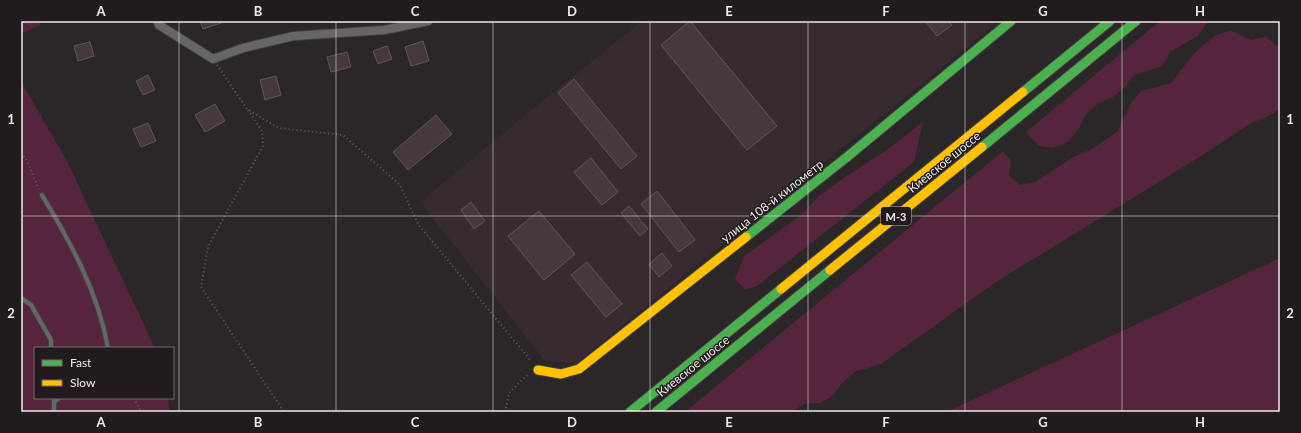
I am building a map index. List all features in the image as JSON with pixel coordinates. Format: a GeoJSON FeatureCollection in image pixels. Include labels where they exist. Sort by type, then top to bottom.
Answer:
{"type":"FeatureCollection","features":[{"type":"Feature","properties":{"kind":"main road","name":"улица 108-й километр"},"geometry":{"type":"LineString","coordinates":[[538,370],[561,374],[579,369],[847,157],[1011,21]]}},
{"type":"Feature","properties":{"kind":"main road","name":"Киевское шоссе"},"geometry":{"type":"LineString","coordinates":[[630,412],[1110,21]]}},
{"type":"Feature","properties":{"kind":"main road","name":"Киевское шоссе"},"geometry":{"type":"LineString","coordinates":[[656,412],[1136,21]]}},
{"type":"Feature","properties":{"kind":"street"},"geometry":{"type":"LineString","coordinates":[[158,21],[159,25],[213,59],[243,48],[294,36],[384,30],[428,21]]}},
{"type":"Feature","properties":{"kind":"lane"},"geometry":{"type":"LineString","coordinates":[[42,195],[69,239],[88,278],[104,327],[108,347]]}},
{"type":"Feature","properties":{"kind":"lane"},"geometry":{"type":"LineString","coordinates":[[21,298],[31,305],[51,340],[52,347]]}},
{"type":"Feature","properties":{"kind":"lane"},"geometry":{"type":"LineString","coordinates":[[54,400],[54,412]]}},
{"type":"Feature","properties":{"kind":"path"},"geometry":{"type":"LineString","coordinates":[[213,59],[262,131],[263,146],[208,247],[201,287],[284,412]]}},
{"type":"Feature","properties":{"kind":"path"},"geometry":{"type":"LineString","coordinates":[[247,109],[279,128],[343,135],[400,185],[418,224],[538,370],[525,376],[510,393],[505,412]]}},
{"type":"Feature","properties":{"kind":"path"},"geometry":{"type":"LineString","coordinates":[[21,153],[26,159],[42,195]]}},
{"type":"Feature","properties":{"kind":"path"},"geometry":{"type":"LineString","coordinates":[[134,399],[141,412]]}},
{"type":"Feature","properties":{"kind":"shaded area"},"geometry":{"type":"Polygon","coordinates":[[[21,21],[38,21],[41,25],[21,34],[21,21]]]}},
{"type":"Feature","properties":{"kind":"shaded area"},"geometry":{"type":"Polygon","coordinates":[[[642,21],[998,21],[577,363],[545,361],[420,202],[642,21]]]}},
{"type":"Feature","properties":{"kind":"shaded area"},"geometry":{"type":"Polygon","coordinates":[[[1160,21],[1209,21],[1198,36],[1170,52],[1163,66],[1134,75],[1125,87],[1113,97],[1098,104],[1086,114],[1079,128],[1069,141],[1054,148],[1039,146],[1026,132],[1160,21]]]}},
{"type":"Feature","properties":{"kind":"shaded area"},"geometry":{"type":"Polygon","coordinates":[[[1230,30],[1251,40],[1266,37],[1280,47],[1280,109],[1267,117],[1251,123],[1206,153],[993,284],[881,364],[855,372],[842,383],[833,396],[820,403],[804,404],[792,412],[686,412],[1003,151],[1011,161],[1009,176],[1020,185],[1035,182],[1075,156],[1090,150],[1117,132],[1131,103],[1141,91],[1171,83],[1191,57],[1202,46],[1215,36],[1230,30]]]}},
{"type":"Feature","properties":{"kind":"shaded area"},"geometry":{"type":"Polygon","coordinates":[[[21,81],[67,161],[155,347],[34,347],[34,399],[168,399],[170,412],[21,412],[21,81]]]}},
{"type":"Feature","properties":{"kind":"shaded area"},"geometry":{"type":"Polygon","coordinates":[[[923,122],[914,162],[757,286],[745,290],[735,279],[744,256],[800,216],[819,196],[884,152],[923,122]]]}},
{"type":"Feature","properties":{"kind":"shaded area"},"geometry":{"type":"Polygon","coordinates":[[[1280,258],[1280,412],[946,412],[1280,258]]]}},
{"type":"Feature","properties":{"kind":"building"},"geometry":{"type":"Polygon","coordinates":[[[200,21],[220,21],[221,23],[203,29],[200,21]]]}},
{"type":"Feature","properties":{"kind":"building"},"geometry":{"type":"Polygon","coordinates":[[[690,21],[777,126],[747,150],[661,45],[690,21]]]}},
{"type":"Feature","properties":{"kind":"building"},"geometry":{"type":"Polygon","coordinates":[[[925,21],[948,21],[952,25],[937,36],[925,21]]]}},
{"type":"Feature","properties":{"kind":"building"},"geometry":{"type":"Polygon","coordinates":[[[423,41],[429,61],[411,66],[405,47],[423,41]]]}},
{"type":"Feature","properties":{"kind":"building"},"geometry":{"type":"Polygon","coordinates":[[[90,42],[94,56],[78,61],[74,46],[90,42]]]}},
{"type":"Feature","properties":{"kind":"building"},"geometry":{"type":"Polygon","coordinates":[[[387,46],[392,59],[378,64],[373,51],[387,46]]]}},
{"type":"Feature","properties":{"kind":"building"},"geometry":{"type":"Polygon","coordinates":[[[347,52],[351,67],[331,72],[327,57],[347,52]]]}},
{"type":"Feature","properties":{"kind":"building"},"geometry":{"type":"Polygon","coordinates":[[[148,75],[155,90],[143,95],[136,81],[148,75]]]}},
{"type":"Feature","properties":{"kind":"building"},"geometry":{"type":"Polygon","coordinates":[[[276,76],[281,95],[265,100],[260,80],[276,76]]]}},
{"type":"Feature","properties":{"kind":"building"},"geometry":{"type":"Polygon","coordinates":[[[574,79],[637,156],[621,169],[558,93],[574,79]]]}},
{"type":"Feature","properties":{"kind":"building"},"geometry":{"type":"Polygon","coordinates":[[[215,104],[225,121],[205,132],[195,115],[215,104]]]}},
{"type":"Feature","properties":{"kind":"building"},"geometry":{"type":"Polygon","coordinates":[[[436,115],[452,134],[408,170],[393,152],[436,115]]]}},
{"type":"Feature","properties":{"kind":"building"},"geometry":{"type":"Polygon","coordinates":[[[148,123],[156,141],[141,147],[133,129],[148,123]]]}},
{"type":"Feature","properties":{"kind":"building"},"geometry":{"type":"Polygon","coordinates":[[[591,158],[618,192],[602,205],[574,172],[591,158]]]}},
{"type":"Feature","properties":{"kind":"building"},"geometry":{"type":"Polygon","coordinates":[[[657,191],[695,240],[679,252],[641,204],[657,191]]]}},
{"type":"Feature","properties":{"kind":"building"},"geometry":{"type":"Polygon","coordinates":[[[471,202],[485,221],[474,229],[461,210],[471,202]]]}},
{"type":"Feature","properties":{"kind":"building"},"geometry":{"type":"Polygon","coordinates":[[[629,206],[648,229],[640,236],[621,213],[629,206]]]}},
{"type":"Feature","properties":{"kind":"building"},"geometry":{"type":"Polygon","coordinates":[[[539,211],[575,254],[544,280],[508,236],[539,211]]]}},
{"type":"Feature","properties":{"kind":"building"},"geometry":{"type":"Polygon","coordinates":[[[662,253],[672,266],[659,277],[649,264],[662,253]]]}},
{"type":"Feature","properties":{"kind":"building"},"geometry":{"type":"Polygon","coordinates":[[[587,262],[622,304],[606,317],[571,275],[587,262]]]}},
{"type":"Feature","properties":{"kind":"traffic: fast"},"geometry":{"type":"LineString","coordinates":[[746,237],[847,157],[1011,21]]}},
{"type":"Feature","properties":{"kind":"traffic: fast"},"geometry":{"type":"LineString","coordinates":[[1023,92],[1110,21]]}},
{"type":"Feature","properties":{"kind":"traffic: fast"},"geometry":{"type":"LineString","coordinates":[[982,147],[1136,21]]}},
{"type":"Feature","properties":{"kind":"traffic: fast"},"geometry":{"type":"LineString","coordinates":[[656,412],[830,270]]}},
{"type":"Feature","properties":{"kind":"traffic: fast"},"geometry":{"type":"LineString","coordinates":[[630,412],[781,289]]}},
{"type":"Feature","properties":{"kind":"traffic: slow"},"geometry":{"type":"LineString","coordinates":[[781,289],[1023,92]]}},
{"type":"Feature","properties":{"kind":"traffic: slow"},"geometry":{"type":"LineString","coordinates":[[830,270],[982,147]]}},
{"type":"Feature","properties":{"kind":"traffic: slow"},"geometry":{"type":"LineString","coordinates":[[538,370],[561,374],[579,369],[746,237]]}}]}
